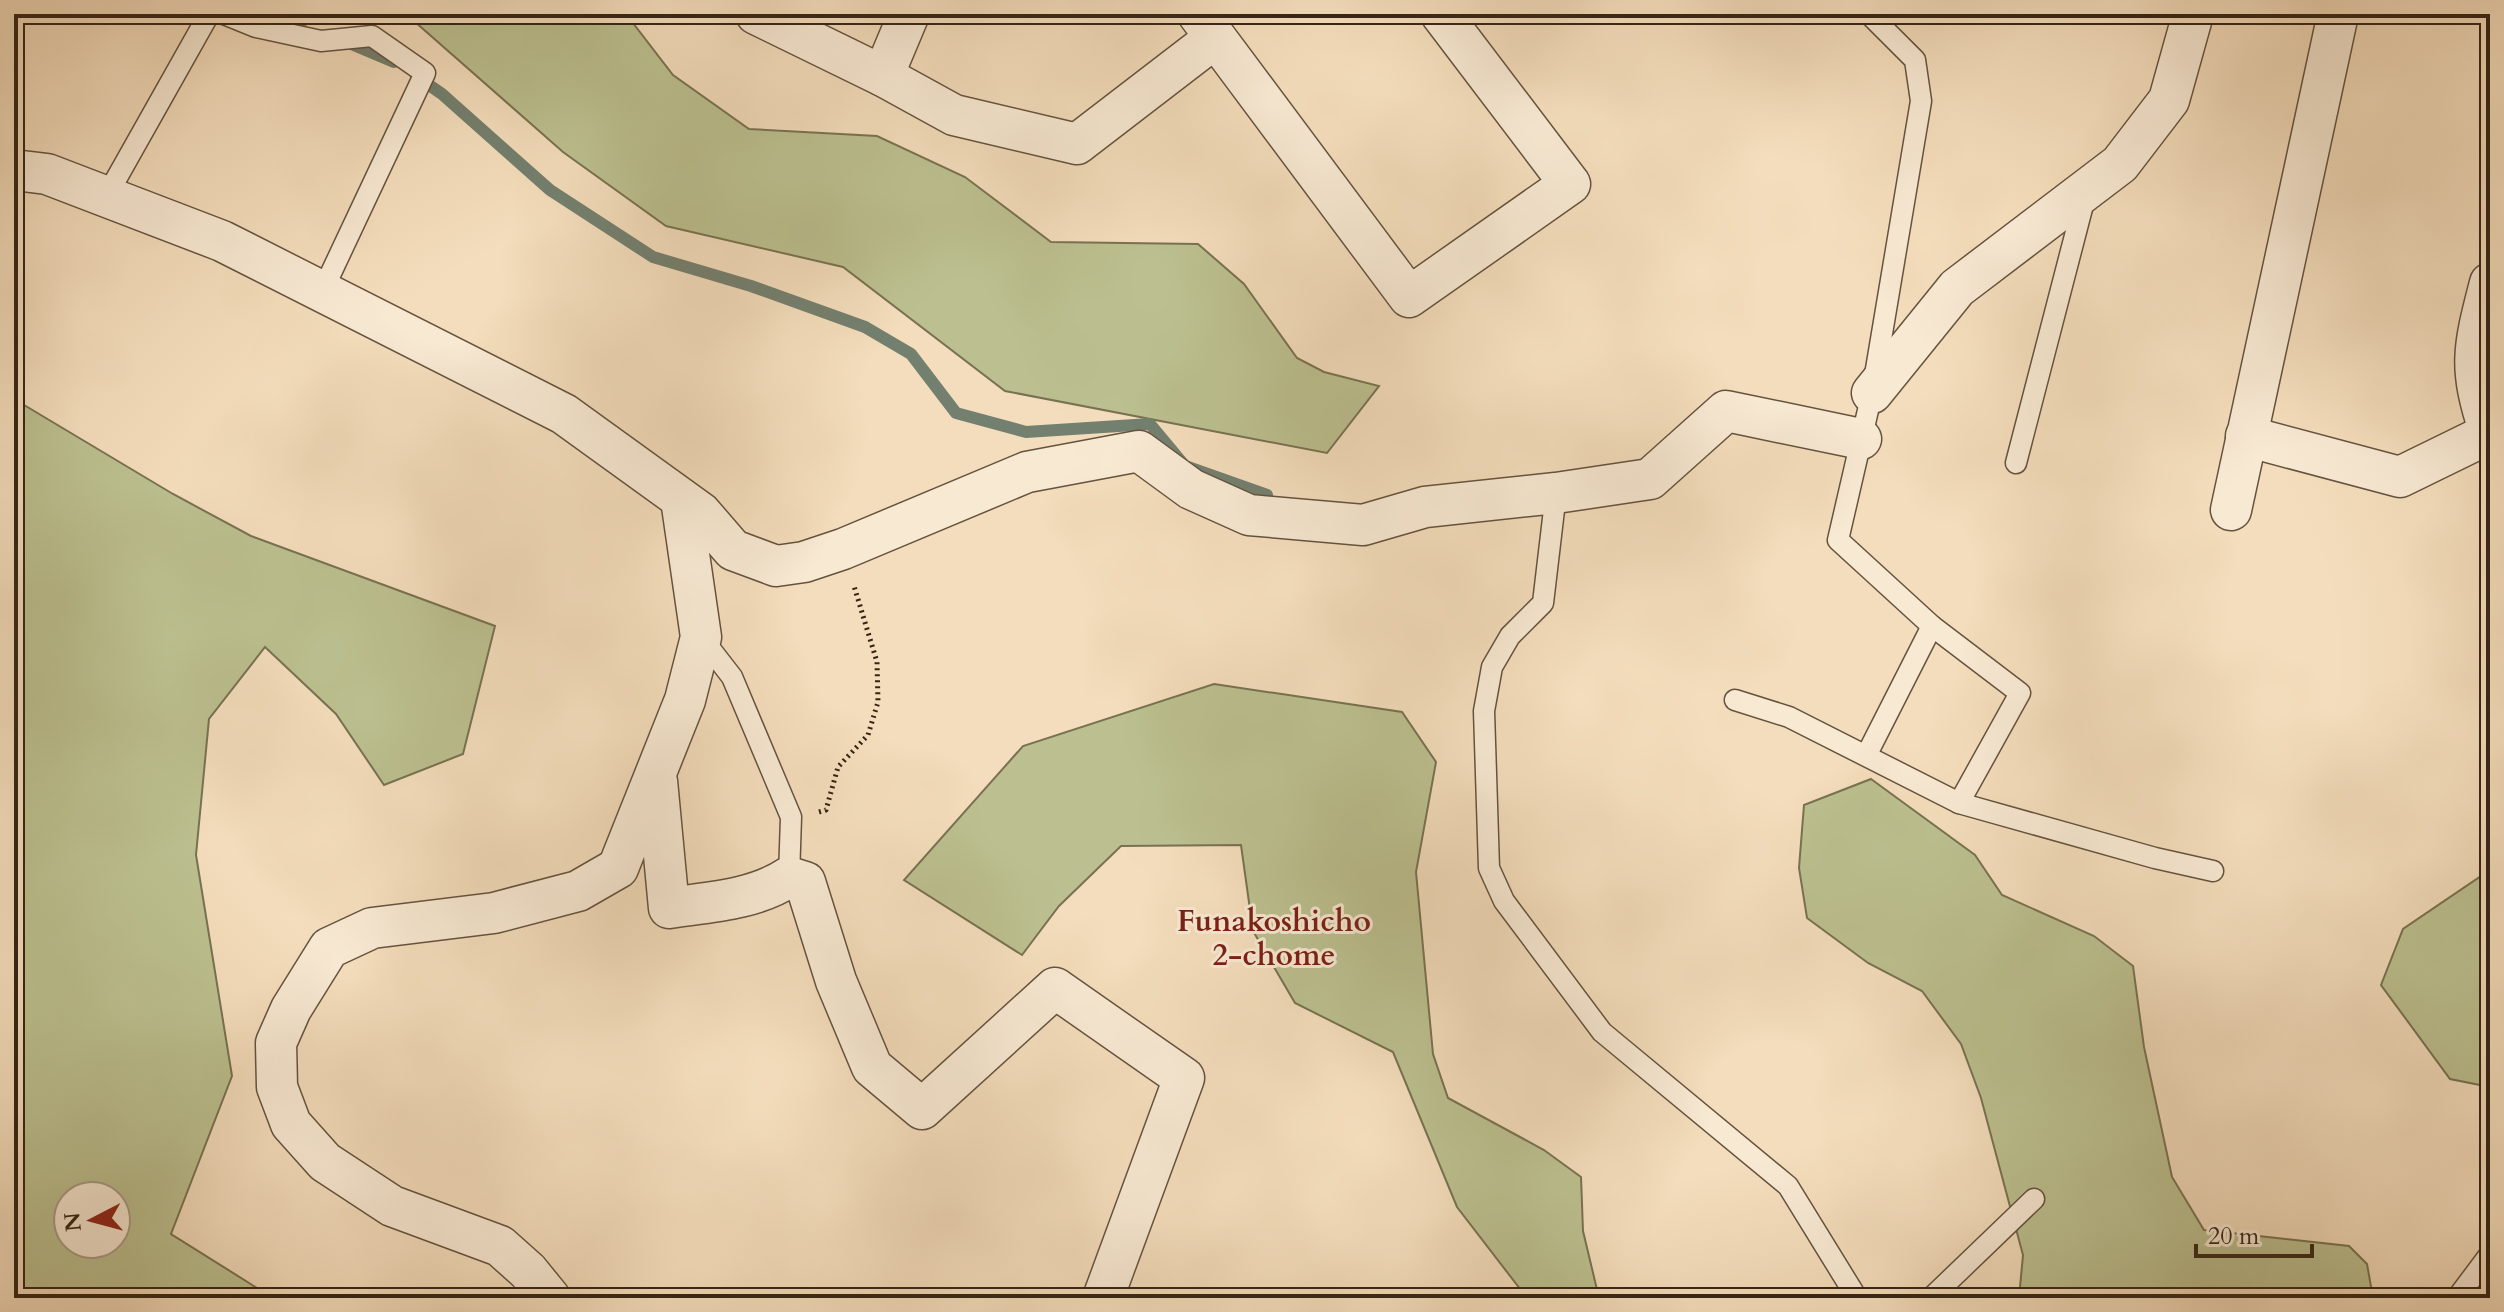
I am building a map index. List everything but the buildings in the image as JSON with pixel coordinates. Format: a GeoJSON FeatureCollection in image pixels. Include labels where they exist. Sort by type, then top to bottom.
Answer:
{"type":"FeatureCollection","features":[{"type":"Feature","properties":{"kind":"street"},"geometry":{"type":"LineString","coordinates":[[756,14],[883,76],[954,115],[1077,144],[1207,26],[1409,297],[1570,184],[1441,14]]}},
{"type":"Feature","properties":{"kind":"street"},"geometry":{"type":"LineString","coordinates":[[883,76],[909,14]]}},
{"type":"Feature","properties":{"kind":"street"},"geometry":{"type":"LineString","coordinates":[[1872,393],[1957,288],[2120,164],[2169,100],[2193,14]]}},
{"type":"Feature","properties":{"kind":"street"},"geometry":{"type":"LineString","coordinates":[[2231,510],[2338,14]]}},
{"type":"Feature","properties":{"kind":"street"},"geometry":{"type":"LineString","coordinates":[[14,170],[47,174],[222,241],[564,414],[701,513],[733,550],[776,566],[804,562],[843,549],[1027,472],[1139,451],[1191,489],[1249,515],[1363,525],[1425,507],[1650,479],[1726,411],[1861,439]]}},
{"type":"Feature","properties":{"kind":"street"},"geometry":{"type":"LineString","coordinates":[[2246,436],[2400,477],[2490,433],[2478,395],[2474,363],[2475,342],[2490,283]]}},
{"type":"Feature","properties":{"kind":"street"},"geometry":{"type":"LineString","coordinates":[[550,1298],[528,1271],[500,1246],[392,1206],[325,1162],[291,1124],[277,1087],[276,1043],[291,1009],[329,948],[372,928],[494,913],[578,891],[618,868],[685,700],[701,637],[681,499]]}},
{"type":"Feature","properties":{"kind":"street"},"geometry":{"type":"LineString","coordinates":[[656,773],[669,908],[771,889],[789,877],[805,882],[836,981],[872,1067],[922,1109],[1055,988],[1184,1078],[1103,1298]]}},
{"type":"Feature","properties":{"kind":"lane"},"geometry":{"type":"LineString","coordinates":[[106,197],[209,14]]}},
{"type":"Feature","properties":{"kind":"lane"},"geometry":{"type":"LineString","coordinates":[[224,14],[256,27],[321,41],[372,36],[425,73],[322,292]]}},
{"type":"Feature","properties":{"kind":"lane"},"geometry":{"type":"LineString","coordinates":[[1869,14],[1915,60],[1921,101],[1872,393],[1838,540],[1932,626],[2020,693],[1959,803]]}},
{"type":"Feature","properties":{"kind":"lane"},"geometry":{"type":"LineString","coordinates":[[2016,463],[2087,189]]}},
{"type":"Feature","properties":{"kind":"lane"},"geometry":{"type":"LineString","coordinates":[[1556,493],[1543,603],[1510,636],[1492,667],[1489,682],[1484,711],[1489,868],[1504,901],[1602,1032],[1788,1186],[1857,1298]]}},
{"type":"Feature","properties":{"kind":"lane"},"geometry":{"type":"LineString","coordinates":[[1867,754],[1932,626]]}},
{"type":"Feature","properties":{"kind":"lane"},"geometry":{"type":"LineString","coordinates":[[701,637],[732,677],[791,817],[789,877]]}},
{"type":"Feature","properties":{"kind":"lane"},"geometry":{"type":"LineString","coordinates":[[1735,700],[1789,717],[1959,803],[2155,858],[2213,871]]}},
{"type":"Feature","properties":{"kind":"lane"},"geometry":{"type":"LineString","coordinates":[[1931,1298],[2034,1199]]}},
{"type":"Feature","properties":{"kind":"lane"},"geometry":{"type":"LineString","coordinates":[[2457,1298],[2490,1254]]}},
{"type":"Feature","properties":{"kind":"path"},"geometry":{"type":"LineString","coordinates":[[791,817],[826,810],[838,767],[868,735],[878,702],[877,662],[843,549]]}},
{"type":"Feature","properties":{"kind":"green space"},"geometry":{"type":"Polygon","coordinates":[[[406,14],[626,14],[673,75],[749,129],[877,136],[965,177],[1051,242],[1198,244],[1244,284],[1297,358],[1324,372],[1379,386],[1327,453],[1005,391],[843,267],[666,226],[563,152],[406,14]]]}},
{"type":"Feature","properties":{"kind":"green space"},"geometry":{"type":"Polygon","coordinates":[[[14,399],[173,494],[251,536],[495,626],[463,754],[384,785],[336,714],[265,647],[209,719],[196,855],[232,1076],[171,1234],[273,1298],[14,1298],[14,399]]]}},
{"type":"Feature","properties":{"kind":"green space"},"geometry":{"type":"Polygon","coordinates":[[[1214,684],[1402,712],[1436,762],[1416,872],[1433,1054],[1448,1098],[1544,1150],[1581,1177],[1583,1231],[1599,1298],[1527,1298],[1457,1207],[1393,1052],[1295,1003],[1253,931],[1241,845],[1121,846],[1059,906],[1022,955],[904,880],[1023,746],[1214,684]]]}},
{"type":"Feature","properties":{"kind":"green space"},"geometry":{"type":"Polygon","coordinates":[[[1871,779],[1975,855],[2002,895],[2094,936],[2133,966],[2144,1047],[2172,1177],[2204,1230],[2349,1246],[2367,1264],[2373,1298],[2019,1298],[2023,1255],[1981,1098],[1961,1044],[1922,991],[1868,963],[1807,918],[1799,868],[1804,805],[1871,779]]]}},
{"type":"Feature","properties":{"kind":"green space"},"geometry":{"type":"Polygon","coordinates":[[[2490,870],[2490,1087],[2450,1079],[2381,985],[2403,929],[2490,870]]]}},
{"type":"Feature","properties":{"kind":"waterway"},"geometry":{"type":"LineString","coordinates":[[257,14],[301,28]]}},
{"type":"Feature","properties":{"kind":"waterway"},"geometry":{"type":"LineString","coordinates":[[349,43],[394,62]]}},
{"type":"Feature","properties":{"kind":"waterway"},"geometry":{"type":"LineString","coordinates":[[416,76],[442,94],[550,190],[653,257],[751,286],[865,327],[911,354],[956,413],[1026,432],[1150,424],[1185,466],[1267,495]]}},
{"type":"Feature","properties":{"kind":"district","name":"Funakoshicho 2-chome"},"geometry":{"type":"Point","coordinates":[1274,938]}}]}
